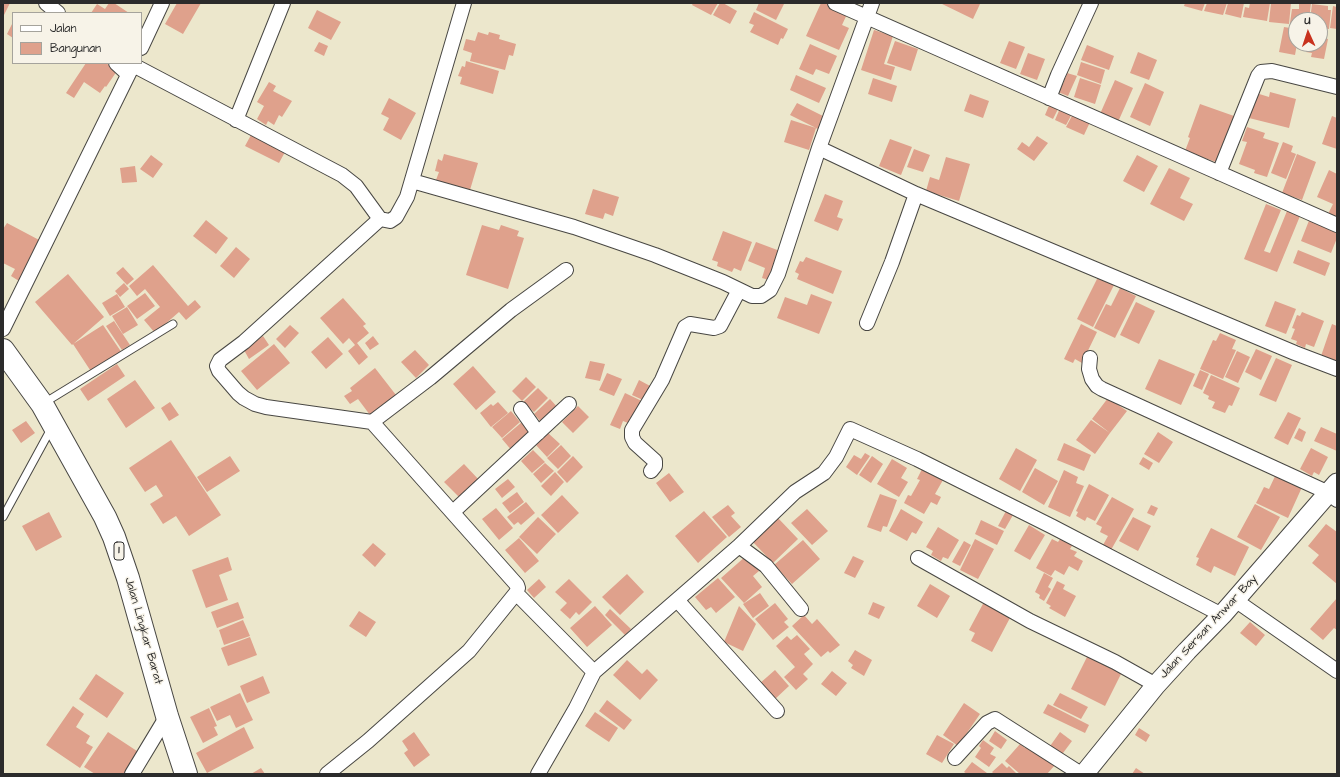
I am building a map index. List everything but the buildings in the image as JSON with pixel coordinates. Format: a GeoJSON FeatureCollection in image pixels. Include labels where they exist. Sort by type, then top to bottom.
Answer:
{"type":"FeatureCollection","features":[{"type":"Feature","properties":{"kind":"highway","name":"Jalan Lingkar Barat"},"geometry":{"type":"LineString","coordinates":[[3,350],[42,404],[54,424],[105,517],[114,537],[128,578],[167,716],[186,774]]}},
{"type":"Feature","properties":{"kind":"main road","name":"Jalan Sersan Anwar Bay"},"geometry":{"type":"LineString","coordinates":[[1084,774],[1156,685],[1334,492]]}},
{"type":"Feature","properties":{"kind":"street"},"geometry":{"type":"LineString","coordinates":[[46,3],[57,12]]}},
{"type":"Feature","properties":{"kind":"street"},"geometry":{"type":"LineString","coordinates":[[142,46],[162,3]]}},
{"type":"Feature","properties":{"kind":"street"},"geometry":{"type":"LineString","coordinates":[[236,120],[283,3]]}},
{"type":"Feature","properties":{"kind":"street"},"geometry":{"type":"LineString","coordinates":[[120,64],[132,67],[346,178],[363,195],[380,218],[390,221],[396,217],[407,197],[464,3]]}},
{"type":"Feature","properties":{"kind":"street"},"geometry":{"type":"LineString","coordinates":[[835,3],[1337,225]]}},
{"type":"Feature","properties":{"kind":"street"},"geometry":{"type":"LineString","coordinates":[[412,181],[574,227],[655,256],[722,282],[752,296],[761,296],[770,290],[774,283],[819,148],[868,18],[872,3]]}},
{"type":"Feature","properties":{"kind":"street"},"geometry":{"type":"LineString","coordinates":[[1049,98],[1091,3]]}},
{"type":"Feature","properties":{"kind":"street"},"geometry":{"type":"LineString","coordinates":[[3,329],[132,67]]}},
{"type":"Feature","properties":{"kind":"street"},"geometry":{"type":"LineString","coordinates":[[1219,173],[1260,73],[1272,71],[1337,87]]}},
{"type":"Feature","properties":{"kind":"street"},"geometry":{"type":"LineString","coordinates":[[819,148],[916,194],[1295,353],[1337,369]]}},
{"type":"Feature","properties":{"kind":"street"},"geometry":{"type":"LineString","coordinates":[[867,323],[892,262],[916,194]]}},
{"type":"Feature","properties":{"kind":"street"},"geometry":{"type":"LineString","coordinates":[[327,774],[368,741],[469,651],[516,593],[518,586],[372,422],[266,407],[255,404],[238,393],[219,371],[217,366],[220,360],[244,342],[380,218]]}},
{"type":"Feature","properties":{"kind":"street"},"geometry":{"type":"LineString","coordinates":[[372,422],[430,378],[511,310],[566,270]]}},
{"type":"Feature","properties":{"kind":"street"},"geometry":{"type":"LineString","coordinates":[[651,471],[655,466],[655,461],[635,443],[632,437],[632,430],[662,380],[685,327],[690,324],[714,328],[720,326],[739,290]]}},
{"type":"Feature","properties":{"kind":"street"},"geometry":{"type":"LineString","coordinates":[[1090,358],[1089,369],[1092,379],[1097,386],[1102,389],[1334,492]]}},
{"type":"Feature","properties":{"kind":"street"},"geometry":{"type":"LineString","coordinates":[[453,512],[569,404]]}},
{"type":"Feature","properties":{"kind":"street"},"geometry":{"type":"LineString","coordinates":[[521,409],[538,433]]}},
{"type":"Feature","properties":{"kind":"street"},"geometry":{"type":"LineString","coordinates":[[538,774],[576,708],[594,672],[739,546],[795,492],[824,473],[836,457],[850,429],[917,459],[1053,527],[1222,615]]}},
{"type":"Feature","properties":{"kind":"street"},"geometry":{"type":"LineString","coordinates":[[739,546],[766,566],[801,609]]}},
{"type":"Feature","properties":{"kind":"street"},"geometry":{"type":"LineString","coordinates":[[918,558],[1030,621],[1114,662],[1156,685]]}},
{"type":"Feature","properties":{"kind":"street"},"geometry":{"type":"LineString","coordinates":[[516,593],[594,672]]}},
{"type":"Feature","properties":{"kind":"street"},"geometry":{"type":"LineString","coordinates":[[677,600],[777,711]]}},
{"type":"Feature","properties":{"kind":"street"},"geometry":{"type":"LineString","coordinates":[[1235,600],[1337,671]]}},
{"type":"Feature","properties":{"kind":"street"},"geometry":{"type":"LineString","coordinates":[[132,774],[167,716]]}},
{"type":"Feature","properties":{"kind":"street"},"geometry":{"type":"LineString","coordinates":[[955,758],[987,723],[995,719],[1081,774]]}},
{"type":"Feature","properties":{"kind":"lane"},"geometry":{"type":"LineString","coordinates":[[42,404],[173,324]]}},
{"type":"Feature","properties":{"kind":"lane"},"geometry":{"type":"LineString","coordinates":[[3,516],[54,424]]}}]}
